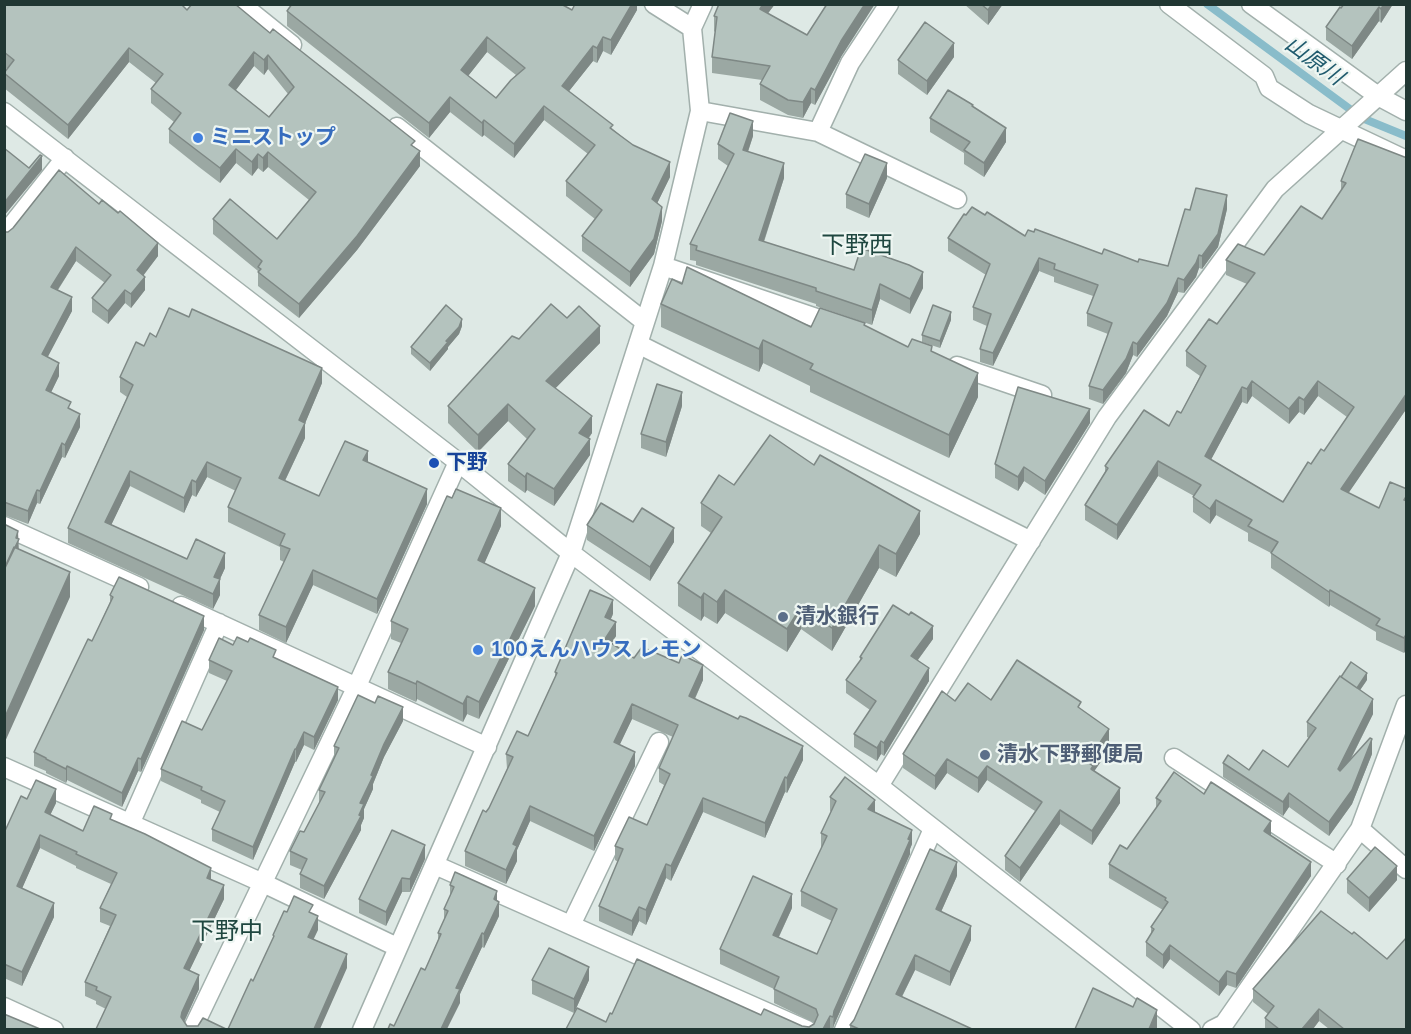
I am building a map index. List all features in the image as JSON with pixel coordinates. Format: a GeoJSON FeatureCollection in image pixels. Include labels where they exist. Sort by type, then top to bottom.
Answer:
{"type":"FeatureCollection","features":[{"type":"Feature","properties":{"kind":"street"},"geometry":{"type":"LineString","coordinates":[[241,4],[307,56]]}},
{"type":"Feature","properties":{"kind":"street"},"geometry":{"type":"LineString","coordinates":[[654,4],[692,28]]}},
{"type":"Feature","properties":{"kind":"street"},"geometry":{"type":"LineString","coordinates":[[362,1029],[571,553],[663,266],[700,111],[692,28],[703,4]]}},
{"type":"Feature","properties":{"kind":"street"},"geometry":{"type":"LineString","coordinates":[[818,132],[850,63],[889,4]]}},
{"type":"Feature","properties":{"kind":"street"},"geometry":{"type":"LineString","coordinates":[[1169,4],[1264,76],[1269,87],[1309,114],[1344,127],[1407,160]]}},
{"type":"Feature","properties":{"kind":"street"},"geometry":{"type":"LineString","coordinates":[[1251,4],[1373,100],[1407,111]]}},
{"type":"Feature","properties":{"kind":"street"},"geometry":{"type":"LineString","coordinates":[[879,786],[1107,417],[1275,189],[1407,71]]}},
{"type":"Feature","properties":{"kind":"street"},"geometry":{"type":"LineString","coordinates":[[700,111],[818,132],[957,199]]}},
{"type":"Feature","properties":{"kind":"street"},"geometry":{"type":"LineString","coordinates":[[4,112],[458,462],[571,553],[879,786],[1191,1029]]}},
{"type":"Feature","properties":{"kind":"street"},"geometry":{"type":"LineString","coordinates":[[382,115],[645,322]]}},
{"type":"Feature","properties":{"kind":"street"},"geometry":{"type":"LineString","coordinates":[[4,235],[65,159]]}},
{"type":"Feature","properties":{"kind":"street"},"geometry":{"type":"LineString","coordinates":[[663,266],[852,330]]}},
{"type":"Feature","properties":{"kind":"street"},"geometry":{"type":"LineString","coordinates":[[638,344],[1030,541]]}},
{"type":"Feature","properties":{"kind":"street"},"geometry":{"type":"LineString","coordinates":[[940,361],[1063,402]]}},
{"type":"Feature","properties":{"kind":"street"},"geometry":{"type":"LineString","coordinates":[[1085,410],[1107,417]]}},
{"type":"Feature","properties":{"kind":"street"},"geometry":{"type":"LineString","coordinates":[[192,1029],[356,688],[458,462]]}},
{"type":"Feature","properties":{"kind":"street"},"geometry":{"type":"LineString","coordinates":[[4,526],[487,747]]}},
{"type":"Feature","properties":{"kind":"street"},"geometry":{"type":"LineString","coordinates":[[130,824],[219,623]]}},
{"type":"Feature","properties":{"kind":"street"},"geometry":{"type":"LineString","coordinates":[[1222,1028],[1360,829],[1407,705]]}},
{"type":"Feature","properties":{"kind":"street"},"geometry":{"type":"LineString","coordinates":[[572,925],[659,742]]}},
{"type":"Feature","properties":{"kind":"street"},"geometry":{"type":"LineString","coordinates":[[1174,758],[1337,864]]}},
{"type":"Feature","properties":{"kind":"street"},"geometry":{"type":"LineString","coordinates":[[6,772],[263,883],[397,947]]}},
{"type":"Feature","properties":{"kind":"street"},"geometry":{"type":"LineString","coordinates":[[1360,829],[1407,869]]}},
{"type":"Feature","properties":{"kind":"street"},"geometry":{"type":"LineString","coordinates":[[844,1029],[933,830]]}},
{"type":"Feature","properties":{"kind":"street"},"geometry":{"type":"LineString","coordinates":[[435,865],[807,1029]]}},
{"type":"Feature","properties":{"kind":"street"},"geometry":{"type":"LineString","coordinates":[[4,1007],[54,1029]]}},
{"type":"Feature","properties":{"kind":"building"},"geometry":{"type":"Polygon","coordinates":[[[4,4],[181,4],[187,10],[192,4],[235,4],[270,33],[273,29],[415,141],[411,145],[420,151],[357,236],[299,304],[258,272],[262,261],[213,219],[230,199],[277,239],[316,192],[268,152],[263,158],[258,154],[252,162],[236,149],[220,168],[169,129],[181,113],[151,89],[163,74],[129,48],[68,125],[4,73],[14,60],[4,52],[4,4]],[[254,52],[229,85],[269,117],[294,87],[268,55],[264,60],[254,52]]]}},
{"type":"Feature","properties":{"kind":"building"},"geometry":{"type":"Polygon","coordinates":[[[292,4],[561,4],[572,10],[575,4],[632,4],[611,40],[603,37],[597,48],[593,46],[562,86],[613,125],[610,128],[633,145],[670,162],[652,199],[662,207],[654,239],[630,272],[582,236],[602,210],[566,181],[595,145],[544,106],[514,144],[484,120],[482,123],[450,97],[429,123],[287,11],[292,4]],[[487,37],[461,70],[496,98],[525,68],[487,37]]]}},
{"type":"Feature","properties":{"kind":"building"},"geometry":{"type":"Polygon","coordinates":[[[719,4],[763,4],[760,9],[807,35],[827,4],[865,4],[841,41],[815,90],[811,88],[803,102],[788,100],[760,84],[770,66],[712,57],[717,17],[714,16],[719,4]]]}},
{"type":"Feature","properties":{"kind":"building"},"geometry":{"type":"Polygon","coordinates":[[[981,4],[992,4],[988,10],[981,4]]]}},
{"type":"Feature","properties":{"kind":"building"},"geometry":{"type":"Polygon","coordinates":[[[1344,4],[1384,4],[1381,9],[1379,7],[1352,46],[1326,27],[1344,4]]]}},
{"type":"Feature","properties":{"kind":"building"},"geometry":{"type":"Polygon","coordinates":[[[925,22],[954,43],[927,81],[898,60],[925,22]]]}},
{"type":"Feature","properties":{"kind":"building"},"geometry":{"type":"Polygon","coordinates":[[[948,90],[1006,128],[984,163],[964,150],[970,142],[930,118],[948,90]]]}},
{"type":"Feature","properties":{"kind":"building"},"geometry":{"type":"Polygon","coordinates":[[[730,113],[753,121],[743,150],[784,163],[759,240],[854,270],[861,248],[909,265],[923,272],[910,299],[880,284],[872,310],[816,291],[816,288],[696,250],[697,246],[690,244],[734,154],[718,144],[730,113]]]}},
{"type":"Feature","properties":{"kind":"building"},"geometry":{"type":"Polygon","coordinates":[[[1358,139],[1407,158],[1407,393],[1341,489],[1379,508],[1390,482],[1407,489],[1404,500],[1407,501],[1407,633],[1404,638],[1376,625],[1380,619],[1330,590],[1329,592],[1271,553],[1278,542],[1248,526],[1252,520],[1216,500],[1210,509],[1193,497],[1201,485],[1158,461],[1117,525],[1085,505],[1108,468],[1105,466],[1144,410],[1169,426],[1177,411],[1181,413],[1206,366],[1186,351],[1209,319],[1217,324],[1255,273],[1226,260],[1238,244],[1264,255],[1301,206],[1322,219],[1346,183],[1341,181],[1358,139]],[[1252,381],[1247,389],[1242,387],[1205,456],[1283,502],[1308,462],[1311,464],[1321,449],[1324,451],[1354,407],[1318,381],[1304,400],[1299,397],[1289,409],[1252,381]]]}},
{"type":"Feature","properties":{"kind":"building"},"geometry":{"type":"Polygon","coordinates":[[[4,148],[29,168],[40,155],[42,156],[4,203],[4,148]]]}},
{"type":"Feature","properties":{"kind":"building"},"geometry":{"type":"Polygon","coordinates":[[[865,154],[887,163],[869,204],[846,194],[865,154]]]}},
{"type":"Feature","properties":{"kind":"building"},"geometry":{"type":"Polygon","coordinates":[[[59,170],[99,204],[102,200],[118,213],[120,211],[158,243],[137,270],[145,277],[131,294],[125,290],[108,311],[92,298],[111,275],[76,247],[51,287],[72,297],[42,354],[59,363],[46,390],[71,402],[68,408],[80,414],[65,445],[62,443],[28,511],[4,502],[4,232],[13,228],[59,170]]]}},
{"type":"Feature","properties":{"kind":"building"},"geometry":{"type":"Polygon","coordinates":[[[1196,188],[1227,195],[1218,234],[1202,256],[1199,255],[1184,280],[1178,278],[1167,303],[1137,344],[1133,342],[1126,359],[1103,390],[1089,386],[1112,323],[1087,313],[1098,285],[1054,269],[1055,264],[1039,258],[993,353],[980,349],[991,314],[973,307],[990,264],[948,238],[964,214],[966,215],[972,207],[985,215],[987,212],[1025,236],[1028,230],[1034,232],[1035,229],[1102,254],[1104,249],[1138,262],[1139,259],[1168,266],[1185,209],[1190,210],[1196,188]]]}},
{"type":"Feature","properties":{"kind":"building"},"geometry":{"type":"Polygon","coordinates":[[[687,267],[811,327],[820,308],[865,323],[864,325],[908,347],[912,339],[932,346],[931,351],[978,373],[949,435],[810,369],[813,364],[763,340],[759,349],[661,304],[672,279],[682,284],[687,267]]]}},
{"type":"Feature","properties":{"kind":"building"},"geometry":{"type":"Polygon","coordinates":[[[551,304],[567,318],[579,306],[600,326],[546,381],[592,416],[579,433],[590,439],[554,489],[527,473],[525,477],[508,464],[535,429],[508,404],[478,435],[448,406],[512,336],[519,339],[551,304]]]}},
{"type":"Feature","properties":{"kind":"building"},"geometry":{"type":"Polygon","coordinates":[[[446,305],[462,319],[459,327],[430,363],[411,347],[446,305]]]}},
{"type":"Feature","properties":{"kind":"building"},"geometry":{"type":"Polygon","coordinates":[[[933,305],[951,312],[940,341],[922,335],[933,305]]]}},
{"type":"Feature","properties":{"kind":"building"},"geometry":{"type":"Polygon","coordinates":[[[169,308],[189,317],[192,309],[322,368],[299,420],[305,423],[279,478],[319,496],[345,441],[368,451],[363,460],[427,489],[377,599],[313,570],[286,627],[259,615],[290,549],[280,545],[285,534],[228,507],[241,478],[207,462],[196,482],[192,480],[184,498],[130,471],[105,522],[187,559],[196,539],[225,553],[214,577],[220,579],[213,594],[68,528],[133,385],[120,377],[136,342],[144,346],[150,333],[156,337],[169,308]]]}},
{"type":"Feature","properties":{"kind":"building"},"geometry":{"type":"Polygon","coordinates":[[[657,384],[682,392],[666,442],[641,434],[657,384]]]}},
{"type":"Feature","properties":{"kind":"building"},"geometry":{"type":"Polygon","coordinates":[[[1018,387],[1090,409],[1045,481],[1024,467],[1018,477],[995,464],[1018,387]]]}},
{"type":"Feature","properties":{"kind":"building"},"geometry":{"type":"Polygon","coordinates":[[[770,435],[814,465],[820,455],[920,511],[896,554],[879,545],[832,628],[801,607],[787,629],[725,590],[717,602],[704,593],[701,598],[678,583],[722,517],[701,503],[719,475],[734,485],[770,435]]]}},
{"type":"Feature","properties":{"kind":"building"},"geometry":{"type":"Polygon","coordinates":[[[456,489],[501,508],[478,560],[535,588],[479,702],[467,696],[463,704],[417,681],[416,684],[388,672],[408,629],[391,621],[447,496],[452,498],[456,489]]]}},
{"type":"Feature","properties":{"kind":"building"},"geometry":{"type":"Polygon","coordinates":[[[601,503],[633,522],[642,508],[674,528],[650,567],[587,525],[601,503]]]}},
{"type":"Feature","properties":{"kind":"building"},"geometry":{"type":"Polygon","coordinates":[[[4,524],[18,531],[16,538],[19,539],[5,568],[4,524]]]}},
{"type":"Feature","properties":{"kind":"building"},"geometry":{"type":"Polygon","coordinates":[[[14,547],[70,572],[4,719],[4,569],[14,547]]]}},
{"type":"Feature","properties":{"kind":"building"},"geometry":{"type":"Polygon","coordinates":[[[119,577],[204,616],[141,759],[138,758],[122,793],[67,766],[66,769],[34,752],[88,639],[92,641],[113,597],[110,595],[119,577]]]}},
{"type":"Feature","properties":{"kind":"building"},"geometry":{"type":"Polygon","coordinates":[[[590,590],[613,600],[605,617],[616,622],[605,639],[634,658],[642,647],[679,663],[682,655],[703,665],[689,696],[738,719],[740,716],[746,718],[803,746],[787,778],[785,777],[765,823],[703,798],[671,866],[666,864],[646,910],[639,907],[632,921],[599,906],[623,849],[615,846],[629,817],[647,825],[670,774],[659,768],[678,725],[632,704],[614,742],[635,752],[594,836],[530,806],[513,844],[517,846],[506,870],[465,851],[483,810],[486,812],[489,808],[513,757],[506,754],[517,731],[528,736],[557,673],[555,672],[590,590]]]}},
{"type":"Feature","properties":{"kind":"building"},"geometry":{"type":"Polygon","coordinates":[[[893,605],[909,615],[911,612],[933,626],[911,656],[929,668],[884,743],[881,741],[877,748],[854,734],[876,701],[846,680],[862,658],[860,657],[893,605]]]}},
{"type":"Feature","properties":{"kind":"building"},"geometry":{"type":"Polygon","coordinates":[[[237,637],[248,642],[250,638],[276,650],[273,657],[338,687],[314,737],[304,732],[253,847],[212,829],[225,801],[201,790],[202,787],[161,769],[182,721],[202,730],[232,671],[209,660],[219,638],[233,645],[237,637]]]}},
{"type":"Feature","properties":{"kind":"building"},"geometry":{"type":"Polygon","coordinates":[[[1017,660],[1081,702],[1078,707],[1109,729],[1099,744],[1102,746],[1090,764],[1093,766],[1091,769],[1120,788],[1092,831],[1060,810],[1020,868],[1005,856],[1042,802],[987,766],[978,778],[947,759],[935,776],[903,754],[942,691],[955,701],[968,683],[991,700],[1017,660]]]}},
{"type":"Feature","properties":{"kind":"building"},"geometry":{"type":"Polygon","coordinates":[[[1351,662],[1367,673],[1357,688],[1341,677],[1351,662]]]}},
{"type":"Feature","properties":{"kind":"building"},"geometry":{"type":"Polygon","coordinates":[[[1340,676],[1373,699],[1338,769],[1340,771],[1370,738],[1372,739],[1352,790],[1329,822],[1289,793],[1283,802],[1223,763],[1228,755],[1249,770],[1263,750],[1288,767],[1316,728],[1307,722],[1340,676]]]}},
{"type":"Feature","properties":{"kind":"building"},"geometry":{"type":"Polygon","coordinates":[[[358,695],[375,703],[378,696],[403,707],[384,744],[371,775],[373,776],[360,803],[364,804],[359,815],[361,816],[324,886],[300,874],[307,859],[290,851],[300,831],[304,832],[325,792],[319,790],[339,748],[334,746],[358,695]]]}},
{"type":"Feature","properties":{"kind":"building"},"geometry":{"type":"Polygon","coordinates":[[[1174,772],[1204,794],[1211,782],[1271,821],[1264,831],[1311,862],[1236,974],[1227,971],[1219,982],[1170,945],[1163,955],[1146,942],[1154,929],[1151,927],[1168,902],[1166,898],[1109,864],[1120,845],[1127,849],[1161,801],[1156,798],[1174,772]]]}},
{"type":"Feature","properties":{"kind":"building"},"geometry":{"type":"Polygon","coordinates":[[[845,777],[875,800],[868,809],[912,830],[908,839],[910,840],[833,1017],[830,1016],[823,1029],[566,1029],[577,1008],[606,1022],[610,1013],[612,1014],[637,959],[761,1015],[764,1009],[802,1026],[809,1027],[814,1024],[818,1015],[816,1009],[774,989],[779,977],[720,949],[753,876],[792,894],[773,935],[817,954],[837,909],[801,891],[827,836],[821,833],[836,801],[830,797],[845,777]]]}},
{"type":"Feature","properties":{"kind":"building"},"geometry":{"type":"Polygon","coordinates":[[[36,780],[56,789],[45,812],[83,831],[94,806],[112,814],[110,819],[211,868],[207,878],[224,885],[184,968],[199,975],[181,1017],[187,1026],[198,1026],[203,1018],[226,1029],[96,1029],[111,997],[85,982],[116,915],[100,908],[117,873],[40,835],[17,886],[54,903],[22,972],[4,964],[4,833],[21,796],[27,799],[36,780]]]}},
{"type":"Feature","properties":{"kind":"building"},"geometry":{"type":"Polygon","coordinates":[[[392,830],[425,845],[410,879],[402,878],[386,912],[359,899],[392,830]]]}},
{"type":"Feature","properties":{"kind":"building"},"geometry":{"type":"Polygon","coordinates":[[[1375,847],[1397,866],[1369,898],[1347,879],[1375,847]]]}},
{"type":"Feature","properties":{"kind":"building"},"geometry":{"type":"Polygon","coordinates":[[[930,849],[957,862],[936,909],[971,926],[950,972],[915,955],[896,994],[972,1029],[859,1029],[850,1025],[930,849]]]}},
{"type":"Feature","properties":{"kind":"building"},"geometry":{"type":"Polygon","coordinates":[[[455,872],[497,891],[494,899],[499,902],[456,988],[460,989],[441,1029],[388,1029],[390,1024],[394,1026],[421,968],[425,970],[441,934],[438,933],[448,911],[444,909],[454,887],[450,885],[455,872]]]}},
{"type":"Feature","properties":{"kind":"building"},"geometry":{"type":"Polygon","coordinates":[[[294,896],[313,905],[309,912],[318,916],[308,937],[347,954],[314,1029],[228,1029],[251,979],[253,981],[284,911],[287,912],[294,896]]]}},
{"type":"Feature","properties":{"kind":"building"},"geometry":{"type":"Polygon","coordinates":[[[1321,911],[1352,934],[1354,932],[1387,959],[1407,937],[1407,1029],[1344,1029],[1319,1009],[1302,1029],[1279,1029],[1265,1018],[1274,1006],[1253,989],[1321,911]]]}},
{"type":"Feature","properties":{"kind":"building"},"geometry":{"type":"Polygon","coordinates":[[[549,948],[589,967],[574,999],[532,980],[549,948]]]}},
{"type":"Feature","properties":{"kind":"building"},"geometry":{"type":"Polygon","coordinates":[[[1093,988],[1133,1007],[1137,998],[1157,1010],[1149,1029],[1075,1029],[1093,988]]]}},
{"type":"Feature","properties":{"kind":"building"},"geometry":{"type":"Polygon","coordinates":[[[4,1014],[40,1029],[4,1029],[4,1014]]]}},
{"type":"Feature","properties":{"kind":"waterway","name":"山原川"},"geometry":{"type":"LineString","coordinates":[[1207,4],[1362,118],[1406,136]]}},
{"type":"Feature","properties":{"kind":"place","name":"ミニストップ"},"geometry":{"type":"Point","coordinates":[198,138]}},
{"type":"Feature","properties":{"kind":"place","name":"下野"},"geometry":{"type":"Point","coordinates":[434,463]}},
{"type":"Feature","properties":{"kind":"place","name":"清水銀行"},"geometry":{"type":"Point","coordinates":[783,617]}},
{"type":"Feature","properties":{"kind":"place","name":"100えんハウス レモン"},"geometry":{"type":"Point","coordinates":[478,650]}},
{"type":"Feature","properties":{"kind":"place","name":"清水下野郵便局"},"geometry":{"type":"Point","coordinates":[985,755]}},
{"type":"Feature","properties":{"kind":"district","name":"下野西"},"geometry":{"type":"Point","coordinates":[857,246]}},
{"type":"Feature","properties":{"kind":"district","name":"下野中"},"geometry":{"type":"Point","coordinates":[227,932]}}]}
